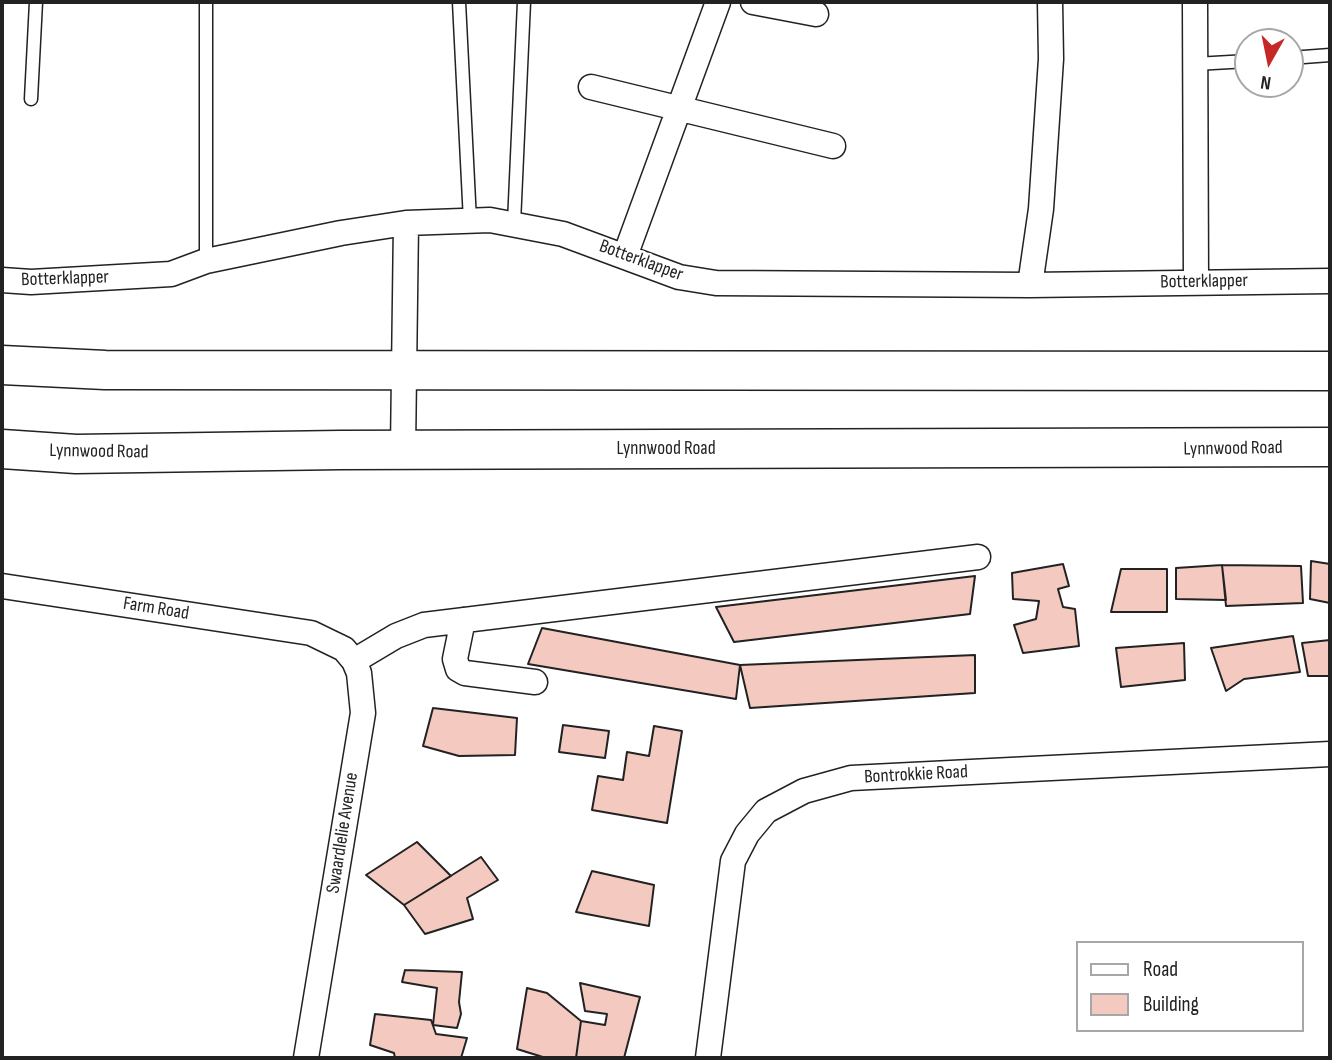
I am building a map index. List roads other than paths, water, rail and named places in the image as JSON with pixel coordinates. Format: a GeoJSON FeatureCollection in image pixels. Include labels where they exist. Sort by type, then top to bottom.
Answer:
{"type":"FeatureCollection","features":[{"type":"Feature","properties":{"kind":"main road"},"geometry":{"type":"LineString","coordinates":[[2,365],[105,370],[1330,371]]}},
{"type":"Feature","properties":{"kind":"main road","name":"Lynnwood Road"},"geometry":{"type":"LineString","coordinates":[[2,449],[76,454],[403,449],[1330,447]]}},
{"type":"Feature","properties":{"kind":"main road"},"geometry":{"type":"LineString","coordinates":[[1228,449],[1330,458]]}},
{"type":"Feature","properties":{"kind":"street"},"geometry":{"type":"LineString","coordinates":[[625,256],[718,2]]}},
{"type":"Feature","properties":{"kind":"street"},"geometry":{"type":"LineString","coordinates":[[753,2],[816,14]]}},
{"type":"Feature","properties":{"kind":"street"},"geometry":{"type":"LineString","coordinates":[[1030,285],[1041,209],[1051,59],[1050,2]]}},
{"type":"Feature","properties":{"kind":"street"},"geometry":{"type":"LineString","coordinates":[[1195,2],[1196,282]]}},
{"type":"Feature","properties":{"kind":"street"},"geometry":{"type":"LineString","coordinates":[[592,87],[833,146]]}},
{"type":"Feature","properties":{"kind":"street","name":"Botterklapper"},"geometry":{"type":"LineString","coordinates":[[2,280],[31,282],[171,274],[206,261],[407,223],[470,221],[514,223],[563,234],[679,277],[716,283],[1030,285],[1330,281]]}},
{"type":"Feature","properties":{"kind":"street"},"geometry":{"type":"LineString","coordinates":[[403,449],[407,223]]}},
{"type":"Feature","properties":{"kind":"street"},"geometry":{"type":"LineString","coordinates":[[354,661],[396,636],[424,625],[978,557]]}},
{"type":"Feature","properties":{"kind":"street","name":"Farm Road"},"geometry":{"type":"LineString","coordinates":[[2,586],[311,633],[344,649],[354,661]]}},
{"type":"Feature","properties":{"kind":"street"},"geometry":{"type":"LineString","coordinates":[[463,620],[456,659],[458,668],[465,673],[535,682]]}},
{"type":"Feature","properties":{"kind":"street","name":"Swaardlelie Avenue"},"geometry":{"type":"LineString","coordinates":[[306,1058],[363,713],[359,673],[354,661]]}},
{"type":"Feature","properties":{"kind":"street","name":"Bontrokkie Road"},"geometry":{"type":"LineString","coordinates":[[708,1058],[733,861],[747,834],[766,811],[804,791],[851,778],[1330,754]]}},
{"type":"Feature","properties":{"kind":"lane"},"geometry":{"type":"LineString","coordinates":[[31,99],[36,2]]}},
{"type":"Feature","properties":{"kind":"lane"},"geometry":{"type":"LineString","coordinates":[[206,2],[206,261]]}},
{"type":"Feature","properties":{"kind":"lane"},"geometry":{"type":"LineString","coordinates":[[458,2],[470,221]]}},
{"type":"Feature","properties":{"kind":"lane"},"geometry":{"type":"LineString","coordinates":[[514,223],[524,2]]}},
{"type":"Feature","properties":{"kind":"lane"},"geometry":{"type":"LineString","coordinates":[[1304,57],[1330,55]]}},
{"type":"Feature","properties":{"kind":"lane"},"geometry":{"type":"LineString","coordinates":[[1195,65],[1234,62]]}}]}
